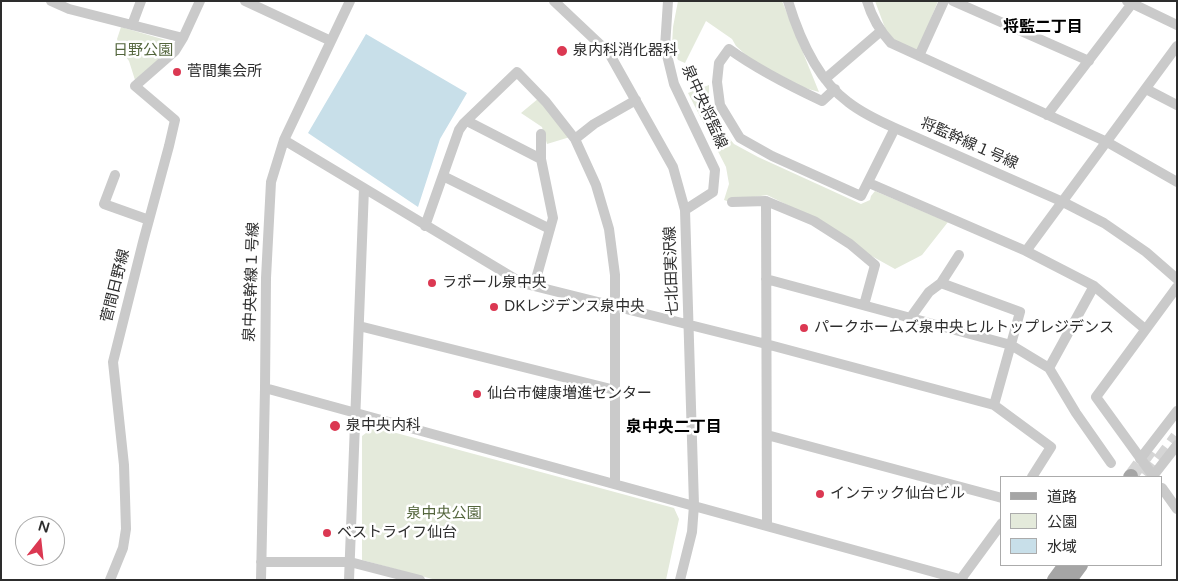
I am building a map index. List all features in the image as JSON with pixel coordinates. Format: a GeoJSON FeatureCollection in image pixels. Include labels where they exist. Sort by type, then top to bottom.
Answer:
{"type":"FeatureCollection","features":[{"type":"Feature","properties":{"kind":"main road"},"geometry":{"type":"LineString","coordinates":[[1054,580],[1064,566]]}},
{"type":"Feature","properties":{"kind":"main road"},"geometry":{"type":"LineString","coordinates":[[1070,580],[1080,566]]}},
{"type":"Feature","properties":{"kind":"street"},"geometry":{"type":"LineString","coordinates":[[51,1],[69,9],[183,38],[200,1]]}},
{"type":"Feature","properties":{"kind":"street"},"geometry":{"type":"LineString","coordinates":[[132,25],[141,1]]}},
{"type":"Feature","properties":{"kind":"street"},"geometry":{"type":"LineString","coordinates":[[245,1],[331,41]]}},
{"type":"Feature","properties":{"kind":"street","name":"泉中央幹線１号線"},"geometry":{"type":"LineString","coordinates":[[261,580],[266,278],[271,182],[284,140],[350,1]]}},
{"type":"Feature","properties":{"kind":"street","name":"七北田実沢線"},"geometry":{"type":"LineString","coordinates":[[554,1],[609,53],[673,167],[685,210],[694,505],[692,532],[680,580]]}},
{"type":"Feature","properties":{"kind":"street","name":"泉中央将監線"},"geometry":{"type":"LineString","coordinates":[[668,1],[665,47],[674,84],[716,170],[713,192],[685,210]]}},
{"type":"Feature","properties":{"kind":"street","name":"将監幹線１号線"},"geometry":{"type":"LineString","coordinates":[[788,1],[808,50],[825,79],[848,102],[872,117],[895,128],[1063,202],[1104,223],[1146,252],[1177,279]]}},
{"type":"Feature","properties":{"kind":"street"},"geometry":{"type":"LineString","coordinates":[[867,1],[880,32],[891,43],[1107,142],[1177,182]]}},
{"type":"Feature","properties":{"kind":"street"},"geometry":{"type":"LineString","coordinates":[[919,56],[944,1]]}},
{"type":"Feature","properties":{"kind":"street"},"geometry":{"type":"LineString","coordinates":[[954,1],[1089,61]]}},
{"type":"Feature","properties":{"kind":"street"},"geometry":{"type":"LineString","coordinates":[[1048,115],[1131,2],[1177,25]]}},
{"type":"Feature","properties":{"kind":"street"},"geometry":{"type":"LineString","coordinates":[[825,79],[880,32]]}},
{"type":"Feature","properties":{"kind":"street","name":"菅間日野線"},"geometry":{"type":"LineString","coordinates":[[110,580],[123,548],[126,529],[124,465],[113,362],[169,146],[174,120],[135,86],[176,51],[183,38]]}},
{"type":"Feature","properties":{"kind":"street"},"geometry":{"type":"LineString","coordinates":[[1026,251],[1177,46]]}},
{"type":"Feature","properties":{"kind":"street"},"geometry":{"type":"LineString","coordinates":[[835,89],[822,101],[783,83],[746,62],[729,49],[719,63],[716,82],[720,105],[740,138],[772,156],[861,196],[895,128]]}},
{"type":"Feature","properties":{"kind":"street"},"geometry":{"type":"LineString","coordinates":[[425,226],[459,130],[517,72],[546,102],[575,139],[596,185],[609,229],[615,275],[615,483]]}},
{"type":"Feature","properties":{"kind":"street"},"geometry":{"type":"LineString","coordinates":[[1146,89],[1177,105]]}},
{"type":"Feature","properties":{"kind":"street"},"geometry":{"type":"LineString","coordinates":[[575,139],[594,124],[636,100]]}},
{"type":"Feature","properties":{"kind":"street"},"geometry":{"type":"LineString","coordinates":[[467,121],[541,159]]}},
{"type":"Feature","properties":{"kind":"street"},"geometry":{"type":"LineString","coordinates":[[534,286],[553,218],[541,159],[541,134]]}},
{"type":"Feature","properties":{"kind":"street"},"geometry":{"type":"LineString","coordinates":[[284,140],[522,283],[689,324],[994,405],[1051,447],[1033,476]]}},
{"type":"Feature","properties":{"kind":"street"},"geometry":{"type":"LineString","coordinates":[[115,175],[104,204],[149,220]]}},
{"type":"Feature","properties":{"kind":"street"},"geometry":{"type":"LineString","coordinates":[[443,176],[550,228]]}},
{"type":"Feature","properties":{"kind":"street"},"geometry":{"type":"LineString","coordinates":[[869,182],[1026,251],[1094,286],[1145,329]]}},
{"type":"Feature","properties":{"kind":"street"},"geometry":{"type":"LineString","coordinates":[[349,580],[364,188]]}},
{"type":"Feature","properties":{"kind":"street"},"geometry":{"type":"LineString","coordinates":[[732,202],[766,201],[814,221],[850,244],[875,266],[864,305]]}},
{"type":"Feature","properties":{"kind":"street"},"geometry":{"type":"LineString","coordinates":[[766,201],[767,525]]}},
{"type":"Feature","properties":{"kind":"street"},"geometry":{"type":"LineString","coordinates":[[911,317],[929,292],[941,283],[959,255]]}},
{"type":"Feature","properties":{"kind":"street"},"geometry":{"type":"LineString","coordinates":[[766,279],[1012,346],[1048,368],[1076,413],[1111,463]]}},
{"type":"Feature","properties":{"kind":"street"},"geometry":{"type":"LineString","coordinates":[[941,283],[1020,312],[994,405]]}},
{"type":"Feature","properties":{"kind":"street"},"geometry":{"type":"LineString","coordinates":[[1048,368],[1094,286]]}},
{"type":"Feature","properties":{"kind":"street"},"geometry":{"type":"LineString","coordinates":[[1153,476],[1096,397],[1177,287]]}},
{"type":"Feature","properties":{"kind":"street"},"geometry":{"type":"LineString","coordinates":[[359,326],[615,390]]}},
{"type":"Feature","properties":{"kind":"street"},"geometry":{"type":"LineString","coordinates":[[265,388],[962,580],[1000,526]]}},
{"type":"Feature","properties":{"kind":"street"},"geometry":{"type":"LineString","coordinates":[[1140,459],[1177,411]]}},
{"type":"Feature","properties":{"kind":"street"},"geometry":{"type":"LineString","coordinates":[[767,435],[1000,497]]}},
{"type":"Feature","properties":{"kind":"street"},"geometry":{"type":"LineString","coordinates":[[1155,476],[1177,445]]}},
{"type":"Feature","properties":{"kind":"street"},"geometry":{"type":"LineString","coordinates":[[1163,489],[1177,509]]}},
{"type":"Feature","properties":{"kind":"street"},"geometry":{"type":"LineString","coordinates":[[261,562],[350,562],[420,580]]}},
{"type":"Feature","properties":{"kind":"green space"},"geometry":{"type":"Polygon","coordinates":[[[678,1],[782,1],[819,92],[805,88],[748,57],[736,46],[732,39],[706,21],[685,63],[678,60],[672,45],[678,1]]]}},
{"type":"Feature","properties":{"kind":"green space"},"geometry":{"type":"Polygon","coordinates":[[[875,1],[938,1],[919,48],[914,51],[888,36],[875,1]]]}},
{"type":"Feature","properties":{"kind":"green space","name":"日野公園"},"geometry":{"type":"Polygon","coordinates":[[[121,27],[176,43],[173,50],[135,80],[129,61],[120,49],[117,39],[121,27]]]}},
{"type":"Feature","properties":{"kind":"green space"},"geometry":{"type":"Polygon","coordinates":[[[709,85],[709,104],[712,117],[734,144],[758,157],[861,204],[870,200],[875,191],[948,222],[922,255],[895,269],[868,254],[824,223],[767,195],[724,200],[729,184],[726,167],[688,93],[709,85]]]}},
{"type":"Feature","properties":{"kind":"green space"},"geometry":{"type":"Polygon","coordinates":[[[539,98],[570,137],[547,144],[542,127],[521,113],[539,98]]]}},
{"type":"Feature","properties":{"kind":"green space","name":"泉中央公園"},"geometry":{"type":"Polygon","coordinates":[[[374,427],[674,508],[679,519],[666,580],[436,580],[362,560],[362,436],[374,427]]]}},
{"type":"Feature","properties":{"kind":"water"},"geometry":{"type":"Polygon","coordinates":[[[366,34],[467,93],[440,139],[418,207],[308,133],[366,34]]]}},
{"type":"Feature","properties":{"kind":"tunnel"},"geometry":{"type":"LineString","coordinates":[[1148,476],[1177,437]]}},
{"type":"Feature","properties":{"kind":"tunnel"},"geometry":{"type":"LineString","coordinates":[[1131,476],[1150,450]]}},
{"type":"Feature","properties":{"kind":"place","name":"泉内科消化器科"},"geometry":{"type":"Point","coordinates":[562,51]}},
{"type":"Feature","properties":{"kind":"place","name":"菅間集会所"},"geometry":{"type":"Point","coordinates":[177,72]}},
{"type":"Feature","properties":{"kind":"place","name":"ラポール泉中央"},"geometry":{"type":"Point","coordinates":[432,283]}},
{"type":"Feature","properties":{"kind":"place","name":"DKレジデンス泉中央"},"geometry":{"type":"Point","coordinates":[494,307]}},
{"type":"Feature","properties":{"kind":"place","name":"パークホームズ泉中央ヒルトップレジデンス"},"geometry":{"type":"Point","coordinates":[804,328]}},
{"type":"Feature","properties":{"kind":"place","name":"仙台市健康増進センター"},"geometry":{"type":"Point","coordinates":[477,394]}},
{"type":"Feature","properties":{"kind":"place","name":"泉中央内科"},"geometry":{"type":"Point","coordinates":[335,426]}},
{"type":"Feature","properties":{"kind":"place","name":"インテック仙台ビル"},"geometry":{"type":"Point","coordinates":[820,494]}},
{"type":"Feature","properties":{"kind":"place","name":"ベストライフ仙台"},"geometry":{"type":"Point","coordinates":[327,533]}},
{"type":"Feature","properties":{"kind":"district","name":"将監二丁目"},"geometry":{"type":"Point","coordinates":[1043,28]}},
{"type":"Feature","properties":{"kind":"district","name":"泉中央二丁目"},"geometry":{"type":"Point","coordinates":[674,428]}}]}
